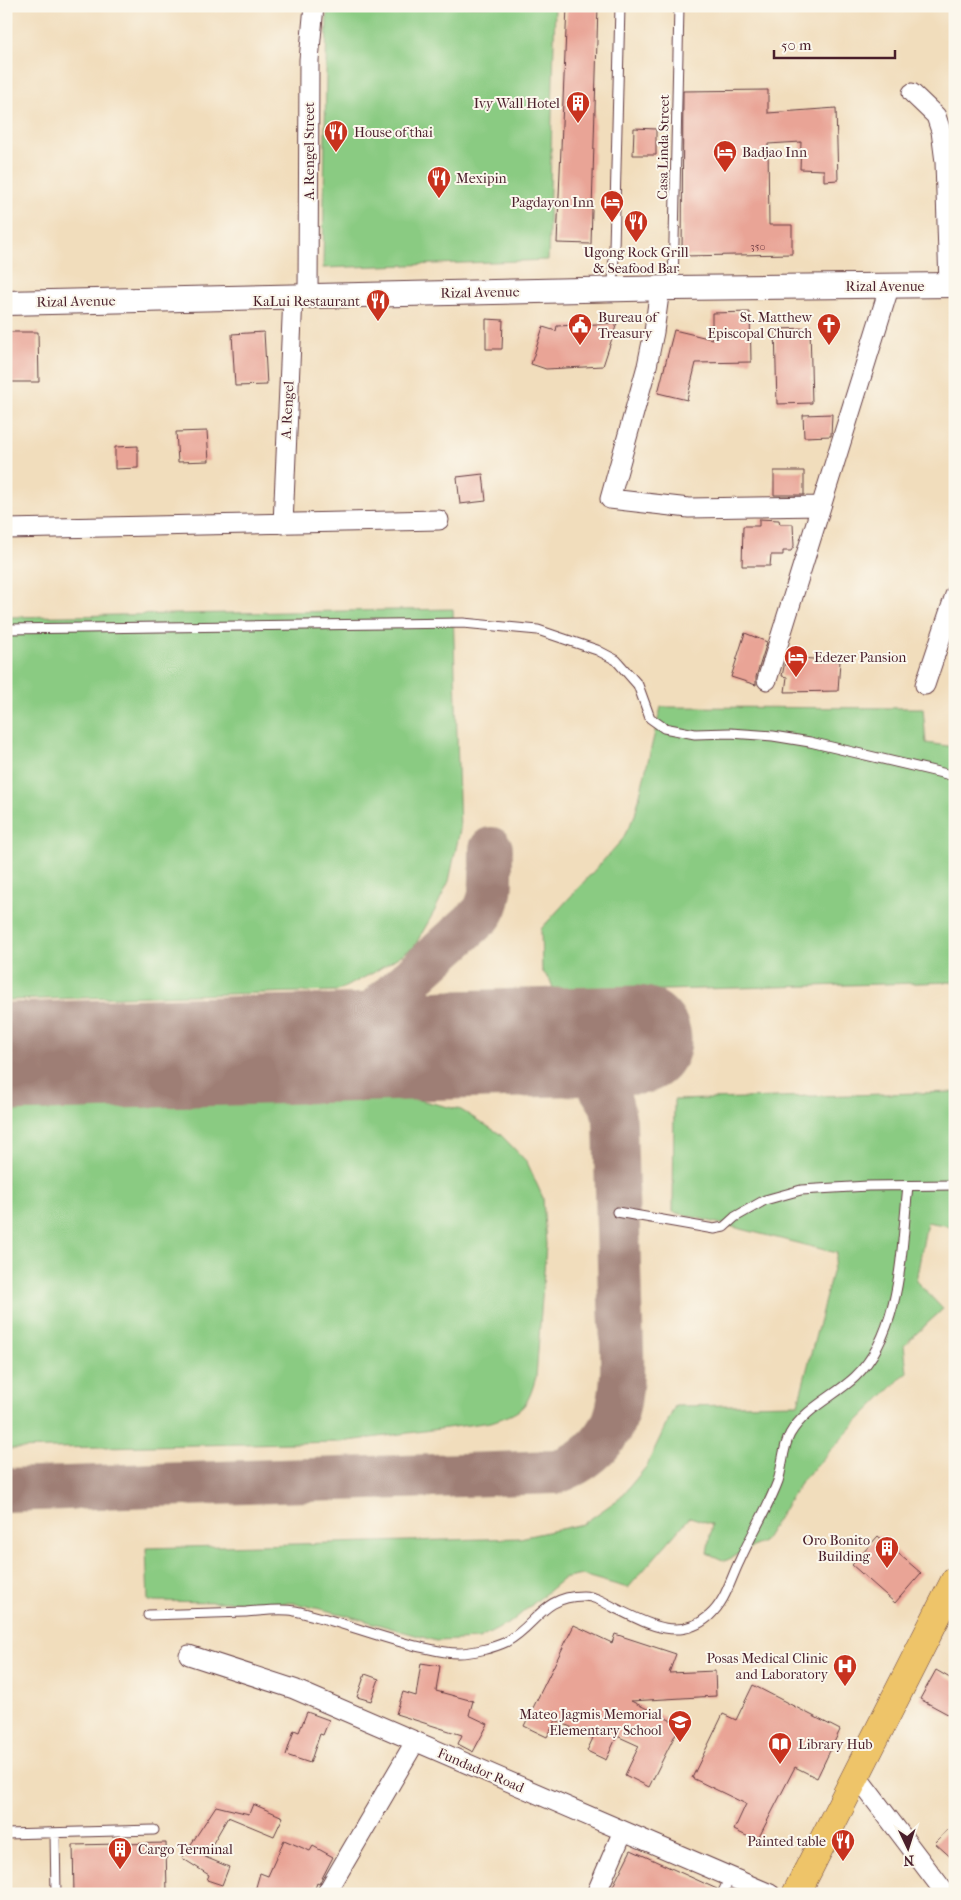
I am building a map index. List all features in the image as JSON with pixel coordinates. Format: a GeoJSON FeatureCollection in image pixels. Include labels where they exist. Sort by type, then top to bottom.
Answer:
{"type":"FeatureCollection","features":[{"type":"Feature","properties":{"kind":"main road"},"geometry":{"type":"LineString","coordinates":[[796,1894],[855,1774],[953,1589]]}},
{"type":"Feature","properties":{"kind":"street","name":"A. Rengel Street"},"geometry":{"type":"LineString","coordinates":[[300,296],[309,60],[314,6]]}},
{"type":"Feature","properties":{"kind":"street"},"geometry":{"type":"LineString","coordinates":[[912,93],[936,116],[941,131],[952,285]]}},
{"type":"Feature","properties":{"kind":"street","name":"Rizal Avenue"},"geometry":{"type":"LineString","coordinates":[[6,302],[667,288],[952,285]]}},
{"type":"Feature","properties":{"kind":"street"},"geometry":{"type":"LineString","coordinates":[[767,680],[890,286]]}},
{"type":"Feature","properties":{"kind":"street"},"geometry":{"type":"LineString","coordinates":[[667,288],[654,332],[648,366],[610,499],[689,508],[820,506]]}},
{"type":"Feature","properties":{"kind":"street","name":"A. Rengel"},"geometry":{"type":"LineString","coordinates":[[283,524],[300,296]]}},
{"type":"Feature","properties":{"kind":"street"},"geometry":{"type":"LineString","coordinates":[[6,529],[439,520]]}},
{"type":"Feature","properties":{"kind":"street"},"geometry":{"type":"LineString","coordinates":[[925,685],[955,595]]}},
{"type":"Feature","properties":{"kind":"street","name":"Fundador Road"},"geometry":{"type":"LineString","coordinates":[[189,1655],[294,1689],[770,1894]]}},
{"type":"Feature","properties":{"kind":"street"},"geometry":{"type":"LineString","coordinates":[[326,1894],[415,1742]]}},
{"type":"Feature","properties":{"kind":"street"},"geometry":{"type":"LineString","coordinates":[[855,1774],[946,1894]]}},
{"type":"Feature","properties":{"kind":"street"},"geometry":{"type":"LineString","coordinates":[[596,1894],[623,1832]]}},
{"type":"Feature","properties":{"kind":"lane"},"geometry":{"type":"LineString","coordinates":[[613,289],[620,6]]}},
{"type":"Feature","properties":{"kind":"lane","name":"Casa Linda Street"},"geometry":{"type":"LineString","coordinates":[[667,288],[679,6]]}},
{"type":"Feature","properties":{"kind":"lane"},"geometry":{"type":"LineString","coordinates":[[6,629],[463,623],[538,630],[597,650],[616,660],[638,685],[650,718],[664,728],[694,734],[730,733],[773,736],[810,742],[955,776]]}},
{"type":"Feature","properties":{"kind":"lane"},"geometry":{"type":"LineString","coordinates":[[618,1212],[714,1229],[724,1227],[749,1208],[782,1194],[823,1188],[955,1184]]}},
{"type":"Feature","properties":{"kind":"lane"},"geometry":{"type":"LineString","coordinates":[[148,1616],[292,1610],[395,1640],[446,1652],[461,1653],[496,1646],[508,1641],[550,1604],[564,1598],[578,1596],[589,1596],[658,1627],[680,1629],[693,1626],[717,1609],[727,1593],[738,1562],[774,1491],[779,1478],[787,1441],[792,1431],[821,1402],[854,1378],[865,1366],[879,1343],[896,1296],[908,1186]]}},
{"type":"Feature","properties":{"kind":"lane"},"geometry":{"type":"LineString","coordinates":[[6,1834],[154,1830]]}},
{"type":"Feature","properties":{"kind":"lane"},"geometry":{"type":"LineString","coordinates":[[54,1833],[56,1894]]}},
{"type":"Feature","properties":{"kind":"lane"},"geometry":{"type":"LineString","coordinates":[[722,1894],[730,1877]]}},
{"type":"Feature","properties":{"kind":"green space"},"geometry":{"type":"Polygon","coordinates":[[[327,6],[555,6],[548,260],[323,268],[327,6]]]}},
{"type":"Feature","properties":{"kind":"green space"},"geometry":{"type":"Polygon","coordinates":[[[453,609],[460,830],[449,881],[414,947],[373,973],[337,991],[6,1000],[6,617],[453,609]]]}},
{"type":"Feature","properties":{"kind":"green space"},"geometry":{"type":"Polygon","coordinates":[[[661,707],[923,708],[926,743],[955,747],[955,982],[555,993],[550,980],[542,971],[541,929],[622,840],[635,815],[661,707]]]}},
{"type":"Feature","properties":{"kind":"green space"},"geometry":{"type":"Polygon","coordinates":[[[955,1092],[955,1227],[927,1222],[916,1281],[943,1309],[904,1345],[907,1372],[801,1482],[763,1542],[725,1561],[707,1553],[712,1524],[690,1517],[628,1588],[582,1575],[563,1579],[511,1622],[479,1639],[436,1641],[342,1614],[294,1603],[148,1601],[146,1548],[520,1538],[583,1524],[620,1498],[646,1467],[675,1406],[798,1404],[837,1253],[673,1212],[674,1100],[955,1092]]]}},
{"type":"Feature","properties":{"kind":"green space"},"geometry":{"type":"Polygon","coordinates":[[[415,1099],[461,1110],[500,1134],[527,1162],[543,1198],[546,1245],[536,1377],[530,1396],[522,1408],[491,1422],[341,1442],[6,1449],[6,1111],[415,1099]]]}},
{"type":"Feature","properties":{"kind":"building","name":"Ivy Wall Hotel"},"geometry":{"type":"Polygon","coordinates":[[[567,6],[598,6],[591,244],[557,243],[567,6]]]}},
{"type":"Feature","properties":{"kind":"building","name":"Badjao Inn"},"geometry":{"type":"Polygon","coordinates":[[[768,90],[768,113],[836,108],[838,180],[824,181],[824,170],[800,169],[801,142],[768,144],[769,225],[792,225],[792,254],[682,256],[683,91],[768,90]]]}},
{"type":"Feature","properties":{"kind":"building"},"geometry":{"type":"Polygon","coordinates":[[[634,128],[656,129],[656,155],[633,155],[634,128]]]}},
{"type":"Feature","properties":{"kind":"building"},"geometry":{"type":"Polygon","coordinates":[[[750,312],[751,362],[696,363],[687,400],[658,393],[674,330],[712,339],[712,313],[750,312]]]}},
{"type":"Feature","properties":{"kind":"building"},"geometry":{"type":"Polygon","coordinates":[[[486,319],[503,320],[502,349],[486,349],[486,319]]]}},
{"type":"Feature","properties":{"kind":"building","name":"Bureau of Treasury"},"geometry":{"type":"Polygon","coordinates":[[[617,323],[603,366],[546,369],[531,364],[543,327],[556,331],[557,326],[617,323]]]}},
{"type":"Feature","properties":{"kind":"building"},"geometry":{"type":"Polygon","coordinates":[[[810,328],[812,403],[777,404],[775,329],[810,328]]]}},
{"type":"Feature","properties":{"kind":"building"},"geometry":{"type":"Polygon","coordinates":[[[6,332],[38,332],[39,382],[6,382],[6,332]]]}},
{"type":"Feature","properties":{"kind":"building"},"geometry":{"type":"Polygon","coordinates":[[[264,332],[267,385],[235,386],[232,334],[264,332]]]}},
{"type":"Feature","properties":{"kind":"building"},"geometry":{"type":"Polygon","coordinates":[[[832,414],[831,436],[804,437],[803,415],[832,414]]]}},
{"type":"Feature","properties":{"kind":"building"},"geometry":{"type":"Polygon","coordinates":[[[207,431],[209,461],[178,462],[176,432],[207,431]]]}},
{"type":"Feature","properties":{"kind":"building"},"geometry":{"type":"Polygon","coordinates":[[[138,446],[138,468],[115,469],[115,447],[138,446]]]}},
{"type":"Feature","properties":{"kind":"building"},"geometry":{"type":"Polygon","coordinates":[[[774,471],[804,471],[804,495],[774,495],[774,471]]]}},
{"type":"Feature","properties":{"kind":"building"},"geometry":{"type":"Polygon","coordinates":[[[483,474],[486,501],[460,504],[457,477],[483,474]]]}},
{"type":"Feature","properties":{"kind":"building"},"geometry":{"type":"Polygon","coordinates":[[[759,519],[779,520],[780,524],[793,524],[794,546],[791,551],[783,551],[783,555],[771,555],[770,566],[742,566],[743,526],[759,526],[759,519]]]}},
{"type":"Feature","properties":{"kind":"building"},"geometry":{"type":"Polygon","coordinates":[[[745,633],[767,642],[756,677],[756,685],[731,677],[745,633]]]}},
{"type":"Feature","properties":{"kind":"building"},"geometry":{"type":"Polygon","coordinates":[[[786,657],[840,661],[838,691],[785,692],[787,677],[782,676],[786,657]]]}},
{"type":"Feature","properties":{"kind":"building","name":"Oro Bonito Building"},"geometry":{"type":"Polygon","coordinates":[[[878,1536],[921,1573],[895,1603],[852,1565],[878,1536]]]}},
{"type":"Feature","properties":{"kind":"building"},"geometry":{"type":"Polygon","coordinates":[[[574,1625],[612,1643],[615,1634],[676,1654],[669,1673],[715,1671],[716,1696],[631,1701],[680,1725],[649,1787],[625,1775],[639,1746],[617,1736],[606,1760],[587,1751],[593,1738],[556,1720],[547,1737],[524,1726],[574,1625]]]}},
{"type":"Feature","properties":{"kind":"building"},"geometry":{"type":"Polygon","coordinates":[[[421,1663],[440,1666],[436,1691],[473,1701],[469,1715],[488,1724],[473,1752],[458,1744],[462,1735],[396,1714],[403,1692],[416,1696],[421,1663]]]}},
{"type":"Feature","properties":{"kind":"building"},"geometry":{"type":"Polygon","coordinates":[[[936,1670],[955,1681],[955,1718],[920,1699],[936,1670]]]}},
{"type":"Feature","properties":{"kind":"building"},"geometry":{"type":"Polygon","coordinates":[[[365,1674],[379,1679],[371,1701],[357,1697],[365,1674]]]}},
{"type":"Feature","properties":{"kind":"building"},"geometry":{"type":"Polygon","coordinates":[[[753,1685],[840,1730],[817,1778],[795,1767],[757,1841],[734,1830],[746,1804],[692,1778],[723,1714],[736,1720],[753,1685]]]}},
{"type":"Feature","properties":{"kind":"building"},"geometry":{"type":"Polygon","coordinates":[[[307,1712],[329,1720],[323,1735],[320,1734],[310,1763],[286,1755],[294,1730],[299,1732],[307,1712]]]}},
{"type":"Feature","properties":{"kind":"building"},"geometry":{"type":"Polygon","coordinates":[[[253,1804],[283,1817],[274,1836],[228,1817],[205,1857],[229,1867],[222,1885],[207,1880],[209,1875],[182,1858],[216,1806],[249,1814],[253,1804]]]}},
{"type":"Feature","properties":{"kind":"building"},"geometry":{"type":"Polygon","coordinates":[[[955,1822],[955,1861],[935,1843],[955,1822]]]}},
{"type":"Feature","properties":{"kind":"building"},"geometry":{"type":"Polygon","coordinates":[[[284,1840],[310,1851],[313,1846],[333,1857],[319,1884],[317,1883],[313,1894],[254,1894],[260,1873],[268,1876],[284,1840]]]}},
{"type":"Feature","properties":{"kind":"building","name":"Cargo Terminal"},"geometry":{"type":"Polygon","coordinates":[[[166,1843],[167,1894],[74,1894],[73,1845],[166,1843]]]}},
{"type":"Feature","properties":{"kind":"building"},"geometry":{"type":"Polygon","coordinates":[[[631,1850],[717,1889],[716,1894],[609,1894],[631,1850]]]}},
{"type":"Feature","properties":{"kind":"taxiway"},"geometry":{"type":"LineString","coordinates":[[316,1049],[347,1033],[365,1020],[481,915],[490,892],[491,849]]}},
{"type":"Feature","properties":{"kind":"taxiway"},"geometry":{"type":"LineString","coordinates":[[6,1490],[556,1472],[565,1469],[591,1453],[610,1430],[621,1392],[622,1345],[615,1122],[611,1104],[591,1073],[580,1063],[547,1050],[521,1043]]}},
{"type":"Feature","properties":{"kind":"runway"},"geometry":{"type":"LineString","coordinates":[[6,1057],[637,1040]]}},
{"type":"Feature","properties":{"kind":"place","name":"Ivy Wall Hotel"},"geometry":{"type":"Point","coordinates":[578,124]}},
{"type":"Feature","properties":{"kind":"place","name":"House of thai"},"geometry":{"type":"Point","coordinates":[336,153]}},
{"type":"Feature","properties":{"kind":"place","name":"Badjao Inn"},"geometry":{"type":"Point","coordinates":[725,173]}},
{"type":"Feature","properties":{"kind":"place","name":"Mexipin"},"geometry":{"type":"Point","coordinates":[439,199]}},
{"type":"Feature","properties":{"kind":"place","name":"Pagdayon Inn"},"geometry":{"type":"Point","coordinates":[612,223]}},
{"type":"Feature","properties":{"kind":"place","name":"Ugong Rock Grill & Seafood Bar"},"geometry":{"type":"Point","coordinates":[636,243]}},
{"type":"Feature","properties":{"kind":"place","name":"KaLui Restaurant"},"geometry":{"type":"Point","coordinates":[378,322]}},
{"type":"Feature","properties":{"kind":"place","name":"Bureau of Treasury"},"geometry":{"type":"Point","coordinates":[580,346]}},
{"type":"Feature","properties":{"kind":"place","name":"St. Matthew Episcopal Church"},"geometry":{"type":"Point","coordinates":[829,346]}},
{"type":"Feature","properties":{"kind":"place","name":"Edezer Pansion"},"geometry":{"type":"Point","coordinates":[796,678]}},
{"type":"Feature","properties":{"kind":"place","name":"Oro Bonito Building"},"geometry":{"type":"Point","coordinates":[887,1569]}},
{"type":"Feature","properties":{"kind":"place","name":"Posas Medical Clinic and Laboratory"},"geometry":{"type":"Point","coordinates":[845,1687]}},
{"type":"Feature","properties":{"kind":"place","name":"Mateo Jagmis Memorial Elementary School"},"geometry":{"type":"Point","coordinates":[680,1743]}},
{"type":"Feature","properties":{"kind":"place","name":"Library Hub"},"geometry":{"type":"Point","coordinates":[780,1765]}},
{"type":"Feature","properties":{"kind":"place","name":"Painted table"},"geometry":{"type":"Point","coordinates":[843,1862]}},
{"type":"Feature","properties":{"kind":"place","name":"Cargo Terminal"},"geometry":{"type":"Point","coordinates":[120,1870]}}]}
